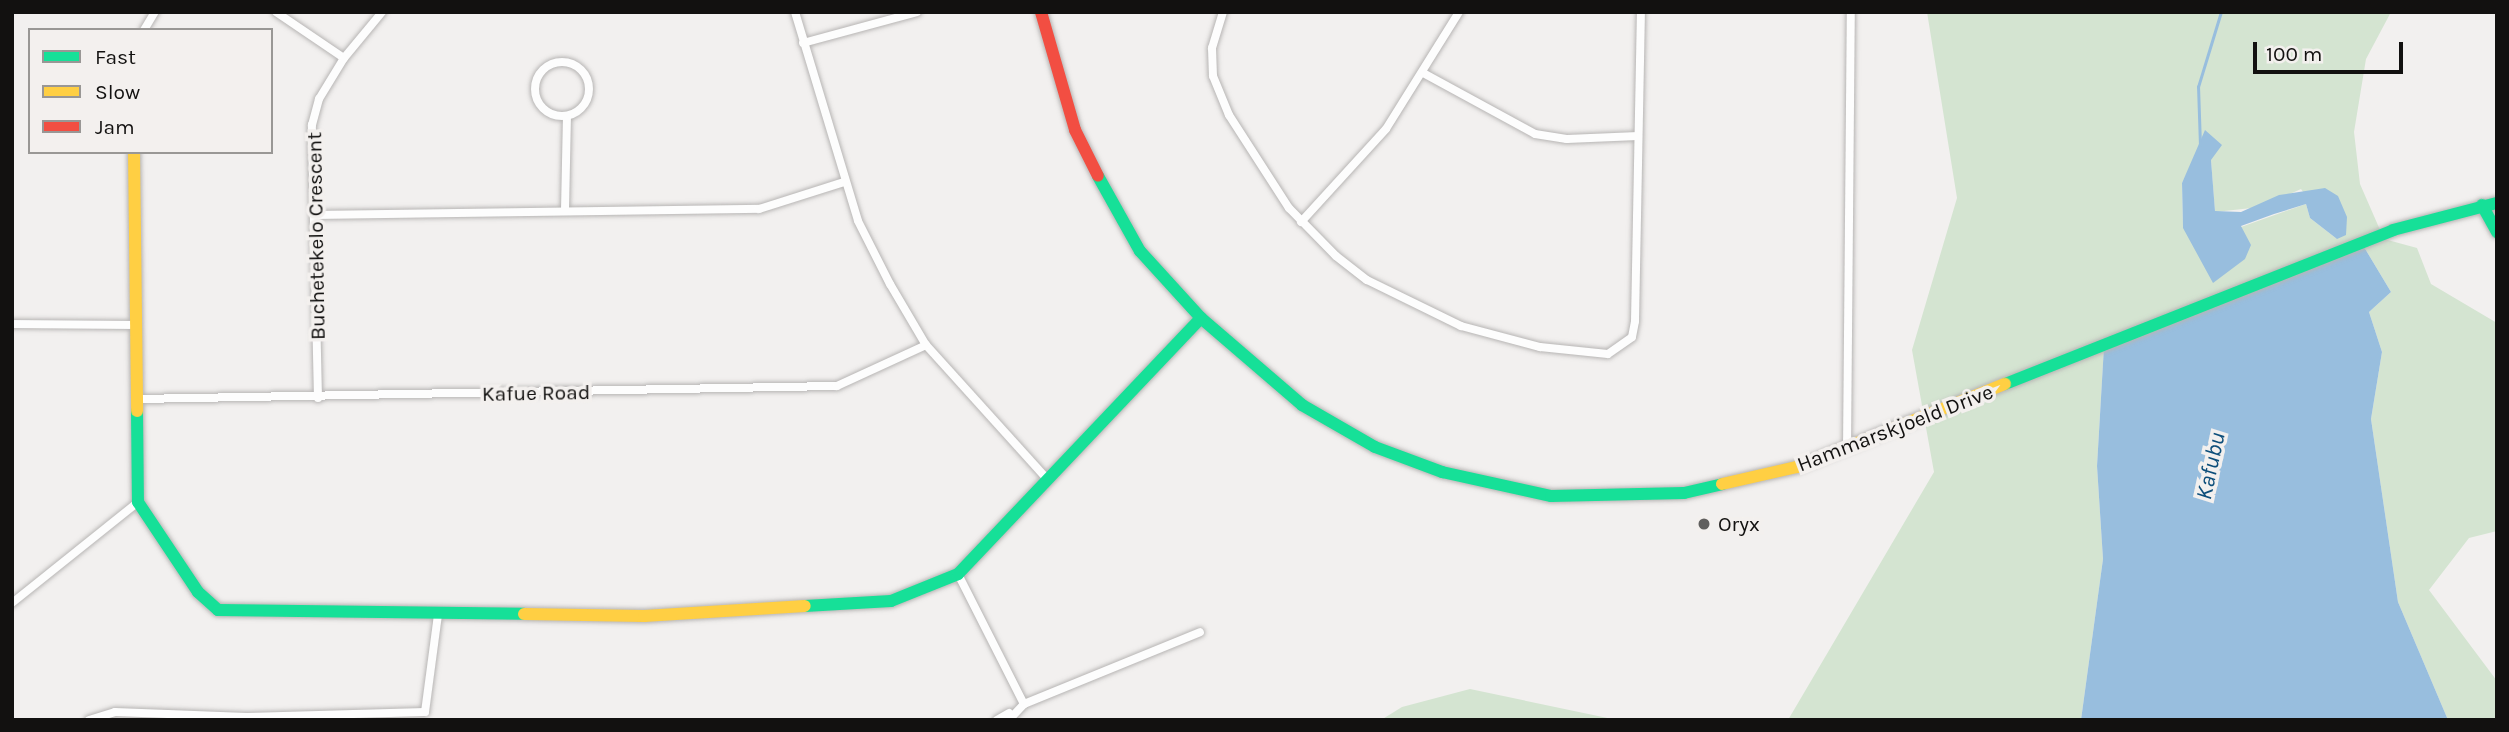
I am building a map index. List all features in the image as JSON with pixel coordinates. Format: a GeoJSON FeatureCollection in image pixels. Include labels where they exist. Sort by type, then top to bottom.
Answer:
{"type":"FeatureCollection","features":[{"type":"Feature","properties":{"kind":"main road","name":"Hammarskjoeld Drive"},"geometry":{"type":"LineString","coordinates":[[1041,12],[1075,130],[1110,201],[1140,251],[1201,318],[1302,405],[1343,430],[1476,482],[1551,496],[1684,493],[1847,451],[2382,234],[2497,203]]}},
{"type":"Feature","properties":{"kind":"main road"},"geometry":{"type":"LineString","coordinates":[[134,154],[133,325],[138,399],[138,502],[198,592],[218,610],[644,616],[872,606],[958,574],[1201,318]]}},
{"type":"Feature","properties":{"kind":"main road"},"geometry":{"type":"LineString","coordinates":[[2482,205],[2497,232]]}},
{"type":"Feature","properties":{"kind":"street"},"geometry":{"type":"LineString","coordinates":[[145,28],[155,12]]}},
{"type":"Feature","properties":{"kind":"street"},"geometry":{"type":"LineString","coordinates":[[276,12],[344,58]]}},
{"type":"Feature","properties":{"kind":"street","name":"Buchetekelo Crescent"},"geometry":{"type":"LineString","coordinates":[[318,398],[318,215],[312,125],[319,99],[344,58],[382,12]]}},
{"type":"Feature","properties":{"kind":"street"},"geometry":{"type":"LineString","coordinates":[[795,12],[844,182],[858,221],[926,345],[1048,481]]}},
{"type":"Feature","properties":{"kind":"street"},"geometry":{"type":"LineString","coordinates":[[803,43],[917,12]]}},
{"type":"Feature","properties":{"kind":"street"},"geometry":{"type":"LineString","coordinates":[[1223,12],[1212,48],[1213,76],[1255,162],[1301,222],[1367,280],[1430,313],[1499,339],[1608,354],[1632,337],[1635,321],[1641,12]]}},
{"type":"Feature","properties":{"kind":"street"},"geometry":{"type":"LineString","coordinates":[[1301,222],[1357,166],[1425,74],[1459,12]]}},
{"type":"Feature","properties":{"kind":"street"},"geometry":{"type":"LineString","coordinates":[[1847,451],[1851,12]]}},
{"type":"Feature","properties":{"kind":"street"},"geometry":{"type":"LineString","coordinates":[[556,62],[569,62],[587,77],[586,102],[567,116],[544,110],[536,100],[537,76],[556,62]]}},
{"type":"Feature","properties":{"kind":"street"},"geometry":{"type":"LineString","coordinates":[[1425,74],[1535,134],[1567,139],[1638,136]]}},
{"type":"Feature","properties":{"kind":"street"},"geometry":{"type":"LineString","coordinates":[[565,210],[567,116]]}},
{"type":"Feature","properties":{"kind":"street"},"geometry":{"type":"LineString","coordinates":[[318,215],[759,209],[844,182]]}},
{"type":"Feature","properties":{"kind":"street"},"geometry":{"type":"LineString","coordinates":[[12,324],[133,325]]}},
{"type":"Feature","properties":{"kind":"street","name":"Kafue Road"},"geometry":{"type":"LineString","coordinates":[[138,399],[318,398],[837,386],[926,345]]}},
{"type":"Feature","properties":{"kind":"street"},"geometry":{"type":"LineString","coordinates":[[12,603],[138,502]]}},
{"type":"Feature","properties":{"kind":"street"},"geometry":{"type":"LineString","coordinates":[[958,574],[1024,704]]}},
{"type":"Feature","properties":{"kind":"street"},"geometry":{"type":"LineString","coordinates":[[89,720],[115,712],[247,717],[425,716],[438,614]]}},
{"type":"Feature","properties":{"kind":"street"},"geometry":{"type":"LineString","coordinates":[[997,720],[1009,716],[1024,704],[1200,632]]}},
{"type":"Feature","properties":{"kind":"green space"},"geometry":{"type":"Polygon","coordinates":[[[1927,12],[2391,12],[2366,59],[2354,132],[2360,184],[2384,239],[2417,248],[2431,284],[2497,323],[2497,531],[2469,538],[2429,590],[2497,681],[2497,720],[2448,720],[2398,602],[2371,419],[2382,352],[2369,312],[2391,292],[2361,242],[2104,346],[2097,466],[2103,559],[2081,720],[1788,720],[1934,472],[1912,350],[1957,198],[1927,12]],[[2195,158],[2182,183],[2183,228],[2241,227],[2306,204],[2310,218],[2337,239],[2301,189],[2261,207],[2215,212],[2211,160],[2195,158]]]}},
{"type":"Feature","properties":{"kind":"green space"},"geometry":{"type":"Polygon","coordinates":[[[1470,689],[1617,720],[1381,720],[1402,707],[1470,689]]]}},
{"type":"Feature","properties":{"kind":"water"},"geometry":{"type":"Polygon","coordinates":[[[2205,130],[2222,145],[2211,160],[2215,211],[2241,212],[2279,195],[2325,188],[2338,196],[2347,217],[2346,235],[2337,239],[2310,218],[2306,204],[2274,214],[2241,226],[2251,245],[2245,259],[2213,283],[2183,228],[2182,183],[2205,130]]]}},
{"type":"Feature","properties":{"kind":"water"},"geometry":{"type":"Polygon","coordinates":[[[2361,242],[2391,292],[2369,312],[2382,352],[2371,419],[2398,602],[2448,720],[2081,720],[2103,559],[2097,466],[2104,346],[2361,242]]]}},
{"type":"Feature","properties":{"kind":"waterway","name":"Kafubu"},"geometry":{"type":"LineString","coordinates":[[2200,146],[2198,87],[2221,12]]}},
{"type":"Feature","properties":{"kind":"traffic: fast"},"geometry":{"type":"LineString","coordinates":[[1098,176],[1140,251],[1201,318],[1302,405],[1375,447],[1442,472],[1551,496],[1684,493],[1722,484]]}},
{"type":"Feature","properties":{"kind":"traffic: fast"},"geometry":{"type":"LineString","coordinates":[[2005,384],[2393,230],[2497,203]]}},
{"type":"Feature","properties":{"kind":"traffic: fast"},"geometry":{"type":"LineString","coordinates":[[2482,205],[2497,232]]}},
{"type":"Feature","properties":{"kind":"traffic: fast"},"geometry":{"type":"LineString","coordinates":[[805,606],[891,601],[958,574],[1201,318]]}},
{"type":"Feature","properties":{"kind":"traffic: fast"},"geometry":{"type":"LineString","coordinates":[[137,411],[138,502],[198,592],[218,610],[524,614]]}},
{"type":"Feature","properties":{"kind":"traffic: slow"},"geometry":{"type":"LineString","coordinates":[[134,154],[137,411]]}},
{"type":"Feature","properties":{"kind":"traffic: slow"},"geometry":{"type":"LineString","coordinates":[[1722,484],[1797,467],[2005,384]]}},
{"type":"Feature","properties":{"kind":"traffic: slow"},"geometry":{"type":"LineString","coordinates":[[524,614],[644,616],[805,606]]}},
{"type":"Feature","properties":{"kind":"traffic: jam"},"geometry":{"type":"LineString","coordinates":[[1041,12],[1075,130],[1098,176]]}},
{"type":"Feature","properties":{"kind":"place","name":"Oryx"},"geometry":{"type":"Point","coordinates":[1704,524]}}]}
